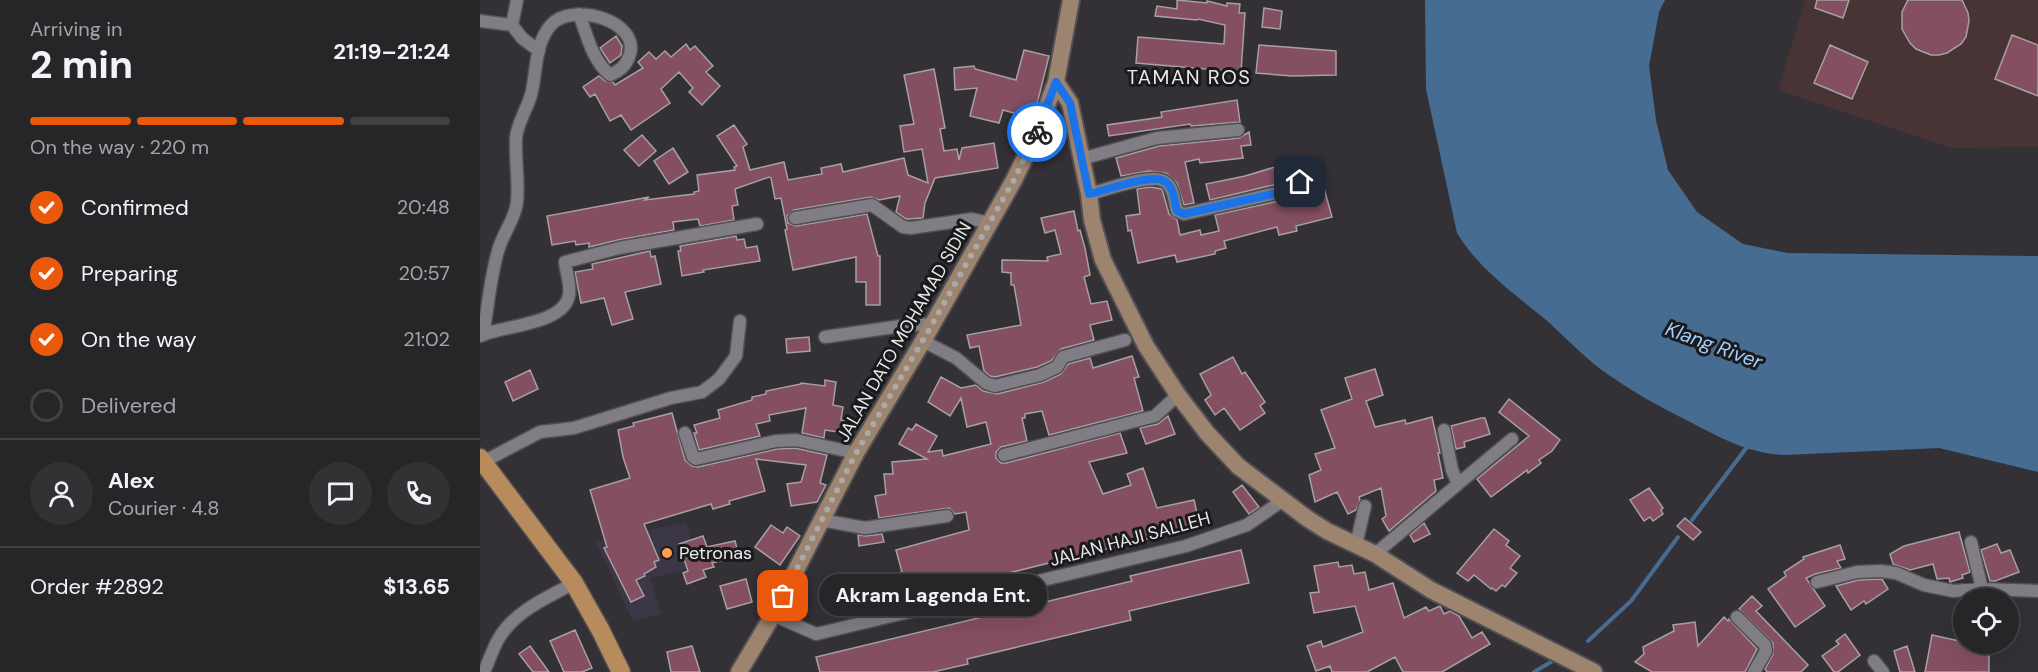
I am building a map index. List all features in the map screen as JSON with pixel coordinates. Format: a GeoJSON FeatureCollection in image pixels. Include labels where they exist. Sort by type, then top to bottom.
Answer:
{"type":"FeatureCollection","features":[{"type":"Feature","properties":{"kind":"main road"},"geometry":{"type":"LineString","coordinates":[[482,460],[574,583],[620,670]]}},
{"type":"Feature","properties":{"kind":"street"},"geometry":{"type":"LineString","coordinates":[[512,25],[518,0]]}},
{"type":"Feature","properties":{"kind":"street","name":"JALAN DATO MOHAMAD SIDIN"},"geometry":{"type":"LineString","coordinates":[[739,672],[773,615],[856,453],[990,222],[1035,137],[1056,82],[1071,0]]}},
{"type":"Feature","properties":{"kind":"street"},"geometry":{"type":"LineString","coordinates":[[579,14],[595,57],[610,75],[620,71],[627,64],[632,49],[627,33],[604,18],[579,14],[560,18],[551,24],[544,36],[531,94],[516,136],[517,204],[499,246],[481,335],[552,315],[566,307],[570,293],[564,262],[620,248],[757,224]]}},
{"type":"Feature","properties":{"kind":"street"},"geometry":{"type":"LineString","coordinates":[[480,21],[512,25],[522,38],[539,51]]}},
{"type":"Feature","properties":{"kind":"street"},"geometry":{"type":"LineString","coordinates":[[1056,82],[1070,103],[1089,194],[1092,220],[1103,260],[1146,346],[1178,395],[1207,433],[1238,466],[1282,501],[1327,531],[1375,554],[1431,590],[1594,672]]}},
{"type":"Feature","properties":{"kind":"street"},"geometry":{"type":"LineString","coordinates":[[1081,159],[1157,138],[1238,130]]}},
{"type":"Feature","properties":{"kind":"street"},"geometry":{"type":"LineString","coordinates":[[1089,194],[1153,178],[1165,181],[1172,190],[1177,211],[1184,214],[1290,190],[1300,182]]}},
{"type":"Feature","properties":{"kind":"street"},"geometry":{"type":"LineString","coordinates":[[795,219],[872,205],[903,227],[972,219],[990,222]]}},
{"type":"Feature","properties":{"kind":"street"},"geometry":{"type":"LineString","coordinates":[[482,460],[540,432],[574,428],[671,398],[702,392],[719,379],[736,356],[740,321]]}},
{"type":"Feature","properties":{"kind":"street"},"geometry":{"type":"LineString","coordinates":[[825,337],[931,324]]}},
{"type":"Feature","properties":{"kind":"street"},"geometry":{"type":"LineString","coordinates":[[922,342],[956,358],[986,383],[995,386],[1040,375],[1057,367],[1063,357],[1125,340]]}},
{"type":"Feature","properties":{"kind":"street"},"geometry":{"type":"LineString","coordinates":[[1004,455],[1155,416],[1178,395]]}},
{"type":"Feature","properties":{"kind":"street"},"geometry":{"type":"LineString","coordinates":[[1444,430],[1452,470],[1458,484]]}},
{"type":"Feature","properties":{"kind":"street"},"geometry":{"type":"LineString","coordinates":[[685,433],[693,457],[696,459],[776,441],[796,440],[856,453]]}},
{"type":"Feature","properties":{"kind":"street"},"geometry":{"type":"LineString","coordinates":[[1375,554],[1512,439]]}},
{"type":"Feature","properties":{"kind":"street","name":"JALAN HAJI SALLEH"},"geometry":{"type":"LineString","coordinates":[[773,615],[816,634],[1186,546],[1247,525],[1282,501]]}},
{"type":"Feature","properties":{"kind":"street"},"geometry":{"type":"LineString","coordinates":[[1356,545],[1365,506]]}},
{"type":"Feature","properties":{"kind":"street"},"geometry":{"type":"LineString","coordinates":[[821,519],[865,528],[946,516]]}},
{"type":"Feature","properties":{"kind":"street"},"geometry":{"type":"LineString","coordinates":[[1971,542],[1982,588]]}},
{"type":"Feature","properties":{"kind":"street"},"geometry":{"type":"LineString","coordinates":[[1817,582],[1857,572],[1881,571],[1896,573],[1924,585],[1953,591]]}},
{"type":"Feature","properties":{"kind":"street"},"geometry":{"type":"LineString","coordinates":[[484,672],[499,638],[512,622],[527,609],[574,583]]}},
{"type":"Feature","properties":{"kind":"street"},"geometry":{"type":"LineString","coordinates":[[2019,590],[2038,591]]}},
{"type":"Feature","properties":{"kind":"street"},"geometry":{"type":"LineString","coordinates":[[1737,617],[1765,645],[1766,651],[1754,672]]}},
{"type":"Feature","properties":{"kind":"street"},"geometry":{"type":"LineString","coordinates":[[1874,661],[1883,672]]}},
{"type":"Feature","properties":{"kind":"shaded area"},"geometry":{"type":"Polygon","coordinates":[[[1805,0],[2038,0],[2038,147],[1952,148],[1778,90],[1805,0]]]}},
{"type":"Feature","properties":{"kind":"shaded area"},"geometry":{"type":"Polygon","coordinates":[[[686,522],[699,567],[650,578],[661,614],[633,621],[596,542],[686,522]]]}},
{"type":"Feature","properties":{"kind":"water","name":"Klang River"},"geometry":{"type":"Polygon","coordinates":[[[1425,0],[1665,0],[1659,12],[1649,66],[1656,120],[1668,170],[1697,212],[1743,244],[1788,253],[2038,256],[2038,472],[1939,448],[1785,455],[1760,452],[1724,439],[1679,416],[1603,371],[1497,279],[1475,258],[1457,233],[1426,89],[1425,0]]]}},
{"type":"Feature","properties":{"kind":"building"},"geometry":{"type":"Polygon","coordinates":[[[1177,0],[1207,3],[1207,1],[1227,6],[1227,3],[1240,4],[1239,13],[1245,13],[1241,72],[1136,63],[1138,37],[1224,44],[1225,25],[1198,19],[1155,16],[1157,6],[1177,9],[1177,0]]]}},
{"type":"Feature","properties":{"kind":"building"},"geometry":{"type":"Polygon","coordinates":[[[1817,0],[1849,0],[1843,18],[1815,8],[1817,0]]]}},
{"type":"Feature","properties":{"kind":"building"},"geometry":{"type":"Polygon","coordinates":[[[1908,0],[1962,0],[1969,21],[1966,37],[1961,44],[1939,55],[1931,55],[1916,49],[1902,29],[1902,12],[1908,0]]]}},
{"type":"Feature","properties":{"kind":"building"},"geometry":{"type":"Polygon","coordinates":[[[1264,8],[1282,11],[1280,29],[1262,27],[1264,8]]]}},
{"type":"Feature","properties":{"kind":"building"},"geometry":{"type":"Polygon","coordinates":[[[2012,35],[2038,45],[2038,96],[1995,79],[2012,35]]]}},
{"type":"Feature","properties":{"kind":"building"},"geometry":{"type":"Polygon","coordinates":[[[616,36],[622,46],[621,55],[610,63],[600,48],[616,36]]]}},
{"type":"Feature","properties":{"kind":"building"},"geometry":{"type":"Polygon","coordinates":[[[686,44],[690,50],[695,46],[713,66],[706,72],[720,86],[702,105],[689,92],[693,88],[679,72],[661,89],[670,103],[631,130],[621,115],[610,121],[595,94],[590,97],[583,87],[599,76],[615,85],[643,68],[638,62],[649,52],[656,59],[665,51],[671,57],[686,44]]]}},
{"type":"Feature","properties":{"kind":"building"},"geometry":{"type":"Polygon","coordinates":[[[1259,45],[1336,51],[1336,75],[1292,76],[1256,73],[1259,45]]]}},
{"type":"Feature","properties":{"kind":"building"},"geometry":{"type":"Polygon","coordinates":[[[1830,45],[1868,62],[1852,99],[1814,83],[1830,45]]]}},
{"type":"Feature","properties":{"kind":"building"},"geometry":{"type":"Polygon","coordinates":[[[1024,50],[1049,56],[1031,118],[1003,110],[999,123],[970,116],[977,88],[955,90],[954,68],[974,66],[975,69],[1016,80],[1024,50]]]}},
{"type":"Feature","properties":{"kind":"building"},"geometry":{"type":"Polygon","coordinates":[[[934,69],[945,128],[940,129],[944,151],[957,149],[959,160],[962,148],[994,143],[998,168],[935,178],[925,203],[923,218],[906,219],[896,212],[900,196],[879,200],[871,197],[794,210],[787,216],[788,223],[796,226],[867,214],[878,256],[880,256],[880,305],[866,305],[866,282],[856,282],[856,257],[793,270],[781,198],[775,199],[769,177],[735,189],[738,205],[732,206],[734,220],[700,226],[698,219],[673,222],[674,230],[589,247],[589,243],[576,245],[575,241],[552,245],[547,216],[649,197],[645,200],[694,194],[699,191],[697,175],[735,170],[734,167],[737,166],[717,136],[734,125],[747,144],[743,147],[750,170],[784,162],[788,180],[822,174],[821,168],[841,164],[843,172],[904,158],[908,175],[928,183],[922,149],[904,152],[900,126],[914,124],[904,75],[934,69]]]}},
{"type":"Feature","properties":{"kind":"building"},"geometry":{"type":"Polygon","coordinates":[[[1237,100],[1240,122],[1191,126],[1190,124],[1109,136],[1107,125],[1162,117],[1161,112],[1237,100]]]}},
{"type":"Feature","properties":{"kind":"building"},"geometry":{"type":"Polygon","coordinates":[[[1249,132],[1251,145],[1241,146],[1243,158],[1200,163],[1199,159],[1185,162],[1194,203],[1184,205],[1177,183],[1166,173],[1149,171],[1121,176],[1116,158],[1159,146],[1239,138],[1249,132]]]}},
{"type":"Feature","properties":{"kind":"building"},"geometry":{"type":"Polygon","coordinates":[[[642,135],[656,151],[639,166],[624,150],[642,135]]]}},
{"type":"Feature","properties":{"kind":"building"},"geometry":{"type":"Polygon","coordinates":[[[673,148],[688,172],[669,184],[654,161],[673,148]]]}},
{"type":"Feature","properties":{"kind":"building"},"geometry":{"type":"Polygon","coordinates":[[[1308,157],[1316,183],[1322,181],[1332,217],[1296,226],[1297,231],[1279,235],[1277,227],[1224,241],[1226,248],[1215,251],[1215,254],[1177,262],[1175,255],[1138,263],[1126,216],[1140,214],[1137,189],[1150,187],[1162,189],[1169,214],[1177,220],[1180,235],[1200,230],[1201,235],[1219,231],[1215,215],[1292,198],[1306,188],[1308,181],[1304,175],[1298,174],[1286,182],[1210,200],[1206,184],[1245,176],[1308,157]]]}},
{"type":"Feature","properties":{"kind":"building"},"geometry":{"type":"Polygon","coordinates":[[[1074,211],[1090,275],[1084,277],[1091,304],[1107,301],[1112,320],[1090,325],[1094,340],[1061,349],[1051,361],[1037,367],[995,377],[990,376],[984,371],[979,346],[970,348],[967,335],[1021,325],[1014,285],[1011,285],[1011,273],[1002,272],[1002,260],[1048,261],[1047,257],[1061,254],[1055,230],[1045,233],[1041,218],[1074,211]]]}},
{"type":"Feature","properties":{"kind":"building"},"geometry":{"type":"Polygon","coordinates":[[[736,236],[737,240],[744,239],[746,248],[757,246],[760,261],[703,270],[704,272],[682,276],[678,251],[681,251],[680,246],[736,236]]]}},
{"type":"Feature","properties":{"kind":"building"},"geometry":{"type":"Polygon","coordinates":[[[650,251],[651,257],[655,256],[661,284],[625,292],[633,319],[612,325],[604,298],[581,303],[575,272],[593,269],[592,264],[650,251]]]}},
{"type":"Feature","properties":{"kind":"building"},"geometry":{"type":"Polygon","coordinates":[[[809,337],[810,351],[787,353],[786,339],[809,337]]]}},
{"type":"Feature","properties":{"kind":"building"},"geometry":{"type":"Polygon","coordinates":[[[1132,356],[1139,377],[1134,378],[1143,411],[1049,435],[1042,411],[1025,414],[1025,418],[1022,418],[1027,441],[1001,447],[996,452],[996,458],[1001,463],[1006,463],[1120,433],[1127,453],[1089,462],[1103,494],[1131,485],[1127,474],[1143,468],[1157,508],[1194,500],[1200,526],[837,615],[831,590],[902,572],[896,550],[969,530],[966,512],[955,514],[949,508],[879,518],[875,496],[886,494],[884,474],[893,474],[892,462],[927,459],[899,444],[908,428],[912,430],[916,424],[937,436],[928,452],[942,450],[943,456],[991,444],[986,422],[967,427],[961,398],[950,416],[928,402],[941,377],[961,388],[976,385],[983,391],[997,394],[1044,382],[1061,374],[1068,364],[1090,358],[1093,368],[1132,356]]]}},
{"type":"Feature","properties":{"kind":"building"},"geometry":{"type":"Polygon","coordinates":[[[1233,357],[1242,374],[1245,372],[1265,402],[1260,406],[1265,413],[1240,430],[1224,408],[1215,415],[1205,400],[1211,395],[1200,374],[1233,357]]]}},
{"type":"Feature","properties":{"kind":"building"},"geometry":{"type":"Polygon","coordinates":[[[1375,369],[1383,395],[1366,401],[1375,427],[1405,420],[1406,424],[1432,417],[1443,478],[1434,480],[1436,491],[1389,531],[1382,519],[1386,516],[1381,488],[1359,497],[1356,510],[1348,514],[1337,492],[1315,502],[1309,475],[1321,470],[1315,454],[1335,448],[1321,410],[1352,399],[1345,378],[1375,369]]]}},
{"type":"Feature","properties":{"kind":"building"},"geometry":{"type":"Polygon","coordinates":[[[530,370],[538,389],[513,401],[505,382],[530,370]]]}},
{"type":"Feature","properties":{"kind":"building"},"geometry":{"type":"Polygon","coordinates":[[[825,380],[836,382],[833,405],[843,407],[841,420],[846,421],[844,433],[825,430],[824,438],[802,433],[806,408],[769,415],[770,421],[756,424],[760,436],[699,450],[694,425],[720,418],[718,410],[752,400],[752,397],[766,394],[766,391],[801,383],[825,386],[825,380]]]}},
{"type":"Feature","properties":{"kind":"building"},"geometry":{"type":"Polygon","coordinates":[[[1509,399],[1560,440],[1552,451],[1539,460],[1541,463],[1528,473],[1527,470],[1491,497],[1477,479],[1529,436],[1499,412],[1509,399]]]}},
{"type":"Feature","properties":{"kind":"building"},"geometry":{"type":"Polygon","coordinates":[[[672,413],[685,460],[692,466],[698,467],[777,449],[795,448],[827,455],[820,483],[826,485],[817,502],[791,506],[787,484],[801,482],[806,465],[756,459],[765,491],[729,501],[730,504],[713,509],[711,504],[644,524],[659,560],[654,562],[656,567],[636,580],[644,596],[631,602],[604,548],[607,547],[590,490],[630,478],[618,430],[634,426],[633,423],[672,413]]]}},
{"type":"Feature","properties":{"kind":"building"},"geometry":{"type":"Polygon","coordinates":[[[1168,416],[1175,434],[1146,444],[1140,428],[1158,424],[1168,416]]]}},
{"type":"Feature","properties":{"kind":"building"},"geometry":{"type":"Polygon","coordinates":[[[1485,418],[1490,434],[1464,442],[1465,447],[1456,449],[1451,426],[1485,418]]]}},
{"type":"Feature","properties":{"kind":"building"},"geometry":{"type":"Polygon","coordinates":[[[1242,485],[1259,507],[1249,514],[1233,492],[1242,485]]]}},
{"type":"Feature","properties":{"kind":"building"},"geometry":{"type":"Polygon","coordinates":[[[1649,488],[1663,508],[1661,510],[1663,514],[1653,521],[1650,517],[1644,521],[1630,500],[1649,488]]]}},
{"type":"Feature","properties":{"kind":"building"},"geometry":{"type":"Polygon","coordinates":[[[1685,518],[1701,532],[1693,540],[1677,526],[1685,518]]]}},
{"type":"Feature","properties":{"kind":"building"},"geometry":{"type":"Polygon","coordinates":[[[1424,523],[1430,534],[1414,542],[1410,535],[1424,523]]]}},
{"type":"Feature","properties":{"kind":"building"},"geometry":{"type":"Polygon","coordinates":[[[771,525],[783,533],[787,527],[800,536],[780,565],[755,547],[771,525]]]}},
{"type":"Feature","properties":{"kind":"building"},"geometry":{"type":"Polygon","coordinates":[[[1494,529],[1509,541],[1506,545],[1520,556],[1510,568],[1517,573],[1505,587],[1502,585],[1496,591],[1474,575],[1468,581],[1457,573],[1494,529]]]}},
{"type":"Feature","properties":{"kind":"building"},"geometry":{"type":"Polygon","coordinates":[[[1959,532],[1970,572],[1962,575],[1963,578],[1950,582],[1949,578],[1937,579],[1933,564],[1910,570],[1893,564],[1890,554],[1904,546],[1959,532]]]}},
{"type":"Feature","properties":{"kind":"building"},"geometry":{"type":"Polygon","coordinates":[[[882,534],[884,542],[859,546],[858,535],[882,534]]]}},
{"type":"Feature","properties":{"kind":"building"},"geometry":{"type":"Polygon","coordinates":[[[703,536],[707,547],[735,541],[739,556],[712,563],[714,567],[703,570],[706,577],[687,584],[683,573],[688,571],[679,544],[703,536]]]}},
{"type":"Feature","properties":{"kind":"building"},"geometry":{"type":"Polygon","coordinates":[[[1997,544],[2001,553],[2010,550],[2019,572],[1990,581],[1981,550],[1997,544]]]}},
{"type":"Feature","properties":{"kind":"building"},"geometry":{"type":"Polygon","coordinates":[[[1840,545],[1845,559],[1837,561],[1841,568],[1806,578],[1825,606],[1795,627],[1768,589],[1786,576],[1784,572],[1804,559],[1803,557],[1840,545]]]}},
{"type":"Feature","properties":{"kind":"building"},"geometry":{"type":"Polygon","coordinates":[[[1241,550],[1249,583],[1129,611],[1131,620],[967,659],[968,664],[933,672],[820,672],[816,657],[1132,581],[1130,576],[1241,550]]]}},
{"type":"Feature","properties":{"kind":"building"},"geometry":{"type":"Polygon","coordinates":[[[1338,562],[1339,567],[1352,565],[1354,574],[1365,572],[1369,590],[1393,583],[1404,618],[1426,607],[1429,611],[1440,606],[1444,614],[1450,611],[1459,616],[1472,638],[1482,632],[1490,644],[1442,672],[1403,672],[1395,657],[1367,672],[1332,672],[1330,666],[1316,671],[1307,646],[1321,641],[1323,647],[1363,632],[1355,606],[1314,613],[1310,593],[1319,592],[1314,566],[1338,562]]]}},
{"type":"Feature","properties":{"kind":"building"},"geometry":{"type":"Polygon","coordinates":[[[746,579],[752,602],[727,609],[720,586],[746,579]]]}},
{"type":"Feature","properties":{"kind":"building"},"geometry":{"type":"Polygon","coordinates":[[[1882,579],[1888,589],[1866,604],[1864,601],[1851,610],[1836,586],[1858,580],[1882,579]]]}},
{"type":"Feature","properties":{"kind":"building"},"geometry":{"type":"Polygon","coordinates":[[[1752,596],[1762,606],[1756,611],[1808,665],[1801,672],[1767,672],[1765,669],[1773,654],[1773,643],[1739,609],[1752,596]]]}},
{"type":"Feature","properties":{"kind":"building"},"geometry":{"type":"Polygon","coordinates":[[[1724,617],[1728,621],[1729,619],[1757,649],[1745,672],[1652,672],[1635,662],[1644,654],[1643,647],[1674,631],[1673,625],[1695,622],[1698,646],[1724,617]]]}},
{"type":"Feature","properties":{"kind":"building"},"geometry":{"type":"Polygon","coordinates":[[[575,630],[592,668],[582,672],[564,672],[550,641],[575,630]]]}},
{"type":"Feature","properties":{"kind":"building"},"geometry":{"type":"Polygon","coordinates":[[[1845,634],[1860,655],[1838,672],[1834,672],[1822,656],[1839,644],[1836,641],[1845,634]]]}},
{"type":"Feature","properties":{"kind":"building"},"geometry":{"type":"Polygon","coordinates":[[[1932,635],[1953,640],[1953,654],[1989,656],[1989,672],[1925,672],[1932,635]]]}},
{"type":"Feature","properties":{"kind":"building"},"geometry":{"type":"Polygon","coordinates":[[[530,646],[549,672],[533,672],[519,654],[530,646]]]}},
{"type":"Feature","properties":{"kind":"building"},"geometry":{"type":"Polygon","coordinates":[[[692,646],[700,672],[671,672],[667,652],[692,646]]]}},
{"type":"Feature","properties":{"kind":"building"},"geometry":{"type":"Polygon","coordinates":[[[1907,646],[1915,672],[1900,672],[1894,651],[1907,646]]]}},
{"type":"Feature","properties":{"kind":"waterway"},"geometry":{"type":"LineString","coordinates":[[1692,520],[1747,447]]}},
{"type":"Feature","properties":{"kind":"waterway"},"geometry":{"type":"LineString","coordinates":[[1588,641],[1631,601],[1678,537]]}},
{"type":"Feature","properties":{"kind":"waterway"},"geometry":{"type":"LineString","coordinates":[[1534,672],[1551,662]]}},
{"type":"Feature","properties":{"kind":"way so far"},"geometry":{"type":"LineString","coordinates":[[783,596],[856,453],[1014,180],[1037,132]]}},
{"type":"Feature","properties":{"kind":"place","name":"Petronas"},"geometry":{"type":"Point","coordinates":[667,553]}},
{"type":"Feature","properties":{"kind":"place","name":"Akram Lagenda Ent."},"geometry":{"type":"Point","coordinates":[783,596]}},
{"type":"Feature","properties":{"kind":"district","name":"TAMAN ROS"},"geometry":{"type":"Point","coordinates":[1189,77]}},
{"type":"Feature","properties":{"kind":"route"},"geometry":{"type":"LineString","coordinates":[[1037,132],[1056,82],[1070,103],[1089,194],[1153,178],[1165,181],[1172,190],[1177,211],[1184,214],[1290,190],[1300,182]]}}]}
